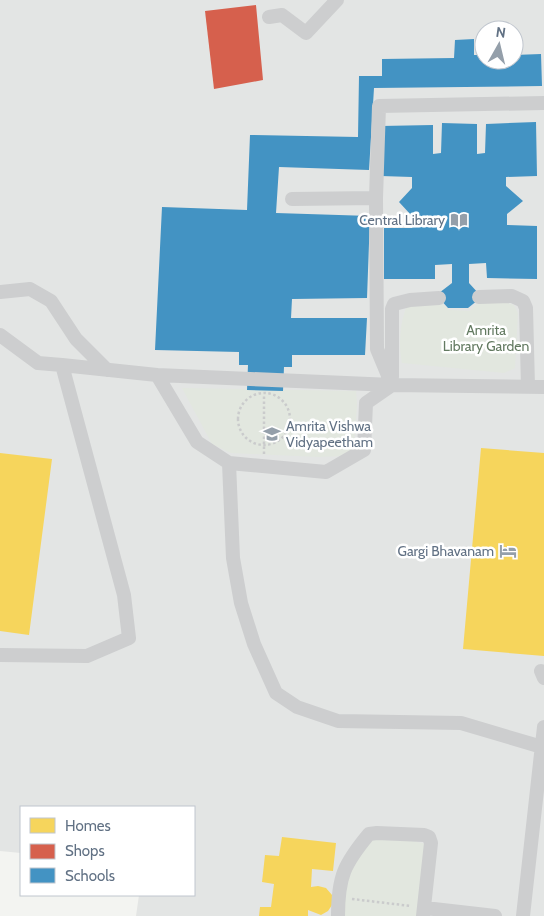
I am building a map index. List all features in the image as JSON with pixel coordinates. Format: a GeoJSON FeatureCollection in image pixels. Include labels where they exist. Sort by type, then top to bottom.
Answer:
{"type":"FeatureCollection","features":[{"type":"Feature","properties":{"kind":"street"},"geometry":{"type":"LineString","coordinates":[[269,16],[282,15],[306,33],[336,0]]}},
{"type":"Feature","properties":{"kind":"street"},"geometry":{"type":"LineString","coordinates":[[392,385],[377,349],[376,198],[379,106],[544,103]]}},
{"type":"Feature","properties":{"kind":"street"},"geometry":{"type":"LineString","coordinates":[[292,200],[376,198]]}},
{"type":"Feature","properties":{"kind":"street"},"geometry":{"type":"LineString","coordinates":[[0,292],[30,289],[52,301],[76,339],[108,370]]}},
{"type":"Feature","properties":{"kind":"street"},"geometry":{"type":"LineString","coordinates":[[478,297],[512,296],[523,301],[526,308],[528,387]]}},
{"type":"Feature","properties":{"kind":"street"},"geometry":{"type":"LineString","coordinates":[[392,385],[392,309],[397,303],[438,298]]}},
{"type":"Feature","properties":{"kind":"street"},"geometry":{"type":"LineString","coordinates":[[0,335],[38,363],[157,375],[392,385],[544,387]]}},
{"type":"Feature","properties":{"kind":"street"},"geometry":{"type":"LineString","coordinates":[[0,655],[86,656],[129,638],[124,595],[62,365]]}},
{"type":"Feature","properties":{"kind":"street"},"geometry":{"type":"LineString","coordinates":[[157,375],[197,442],[229,463],[326,472],[364,450],[366,403],[392,385]]}},
{"type":"Feature","properties":{"kind":"street"},"geometry":{"type":"LineString","coordinates":[[229,463],[233,558],[241,603],[254,644],[276,693],[297,707],[338,721],[461,723],[542,747]]}},
{"type":"Feature","properties":{"kind":"street"},"geometry":{"type":"LineString","coordinates":[[524,916],[539,812],[544,727]]}},
{"type":"Feature","properties":{"kind":"street"},"geometry":{"type":"LineString","coordinates":[[338,916],[341,875],[346,864],[369,834],[424,835],[430,837],[424,912],[495,916]]}},
{"type":"Feature","properties":{"kind":"path"},"geometry":{"type":"LineString","coordinates":[[263,466],[264,392]]}},
{"type":"Feature","properties":{"kind":"path"},"geometry":{"type":"LineString","coordinates":[[264,392],[282,400],[288,410],[290,424],[282,441],[264,446],[246,440],[242,435],[238,422],[240,409],[248,399],[264,392]]}},
{"type":"Feature","properties":{"kind":"path"},"geometry":{"type":"LineString","coordinates":[[338,898],[424,912]]}},
{"type":"Feature","properties":{"kind":"shaded area","name":"Amrita Vishwa Vidyapeetham"},"geometry":{"type":"Polygon","coordinates":[[[0,0],[544,0],[544,916],[136,916],[139,896],[195,896],[195,806],[20,806],[20,853],[0,851],[0,0]]]}},
{"type":"Feature","properties":{"kind":"green space","name":"Amrita Library Garden"},"geometry":{"type":"Polygon","coordinates":[[[439,301],[449,310],[470,311],[480,301],[505,302],[514,305],[518,313],[515,368],[504,373],[402,363],[400,334],[407,306],[439,301]]]}},
{"type":"Feature","properties":{"kind":"green space"},"geometry":{"type":"Polygon","coordinates":[[[182,388],[356,391],[357,405],[354,446],[352,451],[345,456],[318,457],[231,453],[212,444],[182,388]]]}},
{"type":"Feature","properties":{"kind":"green space"},"geometry":{"type":"Polygon","coordinates":[[[370,840],[408,840],[426,844],[417,916],[342,916],[346,876],[370,840]]]}},
{"type":"Feature","properties":{"kind":"building: Homes","name":"Gargi Bhavanam"},"geometry":{"type":"Polygon","coordinates":[[[481,448],[544,453],[544,656],[463,649],[481,448]]]}},
{"type":"Feature","properties":{"kind":"building: Homes"},"geometry":{"type":"Polygon","coordinates":[[[0,453],[52,459],[29,635],[0,631],[0,453]]]}},
{"type":"Feature","properties":{"kind":"building: Homes"},"geometry":{"type":"Polygon","coordinates":[[[282,837],[336,843],[333,871],[312,869],[311,887],[326,888],[332,895],[332,905],[328,911],[321,915],[308,910],[308,916],[259,916],[260,907],[271,907],[274,884],[262,882],[265,855],[279,856],[282,837]]]}},
{"type":"Feature","properties":{"kind":"building: Shops"},"geometry":{"type":"Polygon","coordinates":[[[256,5],[263,80],[214,89],[205,11],[256,5]]]}},
{"type":"Feature","properties":{"kind":"building: Schools"},"geometry":{"type":"Polygon","coordinates":[[[474,39],[474,70],[524,70],[524,55],[541,54],[542,86],[374,88],[369,170],[279,167],[276,213],[370,216],[367,298],[292,299],[291,318],[367,318],[365,355],[292,355],[292,367],[284,367],[283,391],[247,390],[248,365],[239,365],[239,352],[155,350],[162,207],[247,210],[250,135],[358,137],[359,76],[382,76],[382,59],[454,58],[455,40],[474,39]]]}},
{"type":"Feature","properties":{"kind":"building: Schools","name":"Central Library"},"geometry":{"type":"Polygon","coordinates":[[[536,122],[537,176],[506,177],[506,186],[523,201],[507,214],[507,225],[537,226],[537,279],[487,278],[486,263],[469,264],[469,283],[479,294],[478,300],[468,308],[448,308],[439,298],[439,293],[452,283],[452,264],[435,265],[435,279],[384,279],[384,228],[412,228],[411,215],[399,202],[412,188],[412,177],[381,176],[381,126],[433,125],[433,154],[441,153],[442,123],[477,124],[477,154],[485,153],[486,124],[536,122]]]}},
{"type":"Feature","properties":{"kind":"place","name":"Central Library"},"geometry":{"type":"Point","coordinates":[459,220]}},
{"type":"Feature","properties":{"kind":"place","name":"Amrita Vishwa Vidyapeetham"},"geometry":{"type":"Point","coordinates":[272,434]}},
{"type":"Feature","properties":{"kind":"place","name":"Gargi Bhavanam"},"geometry":{"type":"Point","coordinates":[508,551]}}]}
